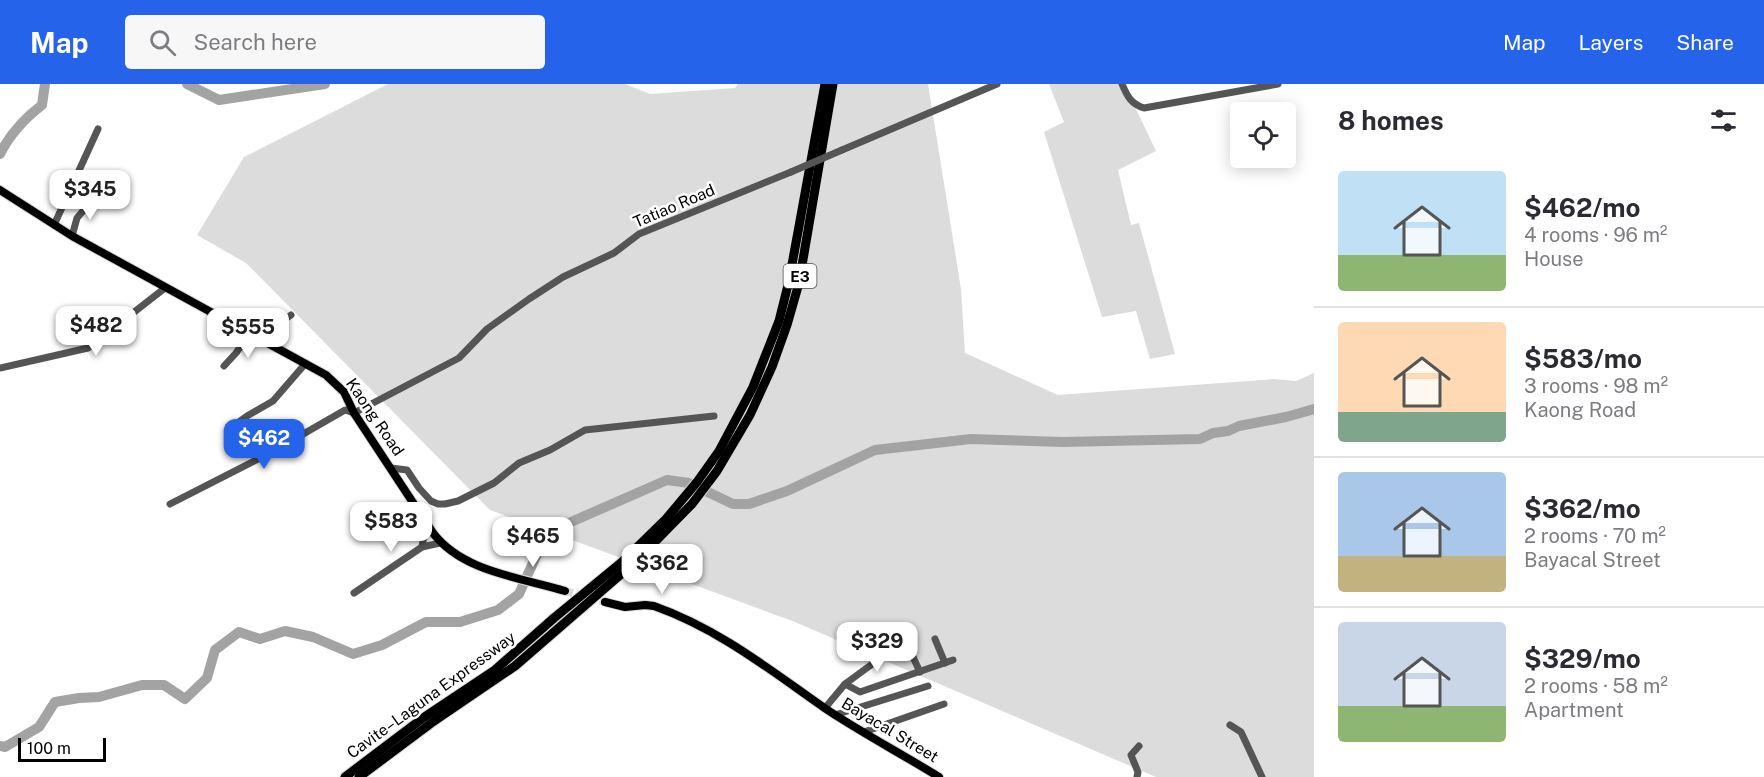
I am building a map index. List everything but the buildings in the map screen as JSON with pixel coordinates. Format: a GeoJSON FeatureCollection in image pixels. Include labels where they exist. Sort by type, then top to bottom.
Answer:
{"type":"FeatureCollection","features":[{"type":"Feature","properties":{"kind":"highway","name":"Cavite–Laguna Expressway"},"geometry":{"type":"LineString","coordinates":[[723,453],[753,387],[778,321],[789,280],[825,84]]}},
{"type":"Feature","properties":{"kind":"highway","name":"Cavite–Laguna Expressway"},"geometry":{"type":"LineString","coordinates":[[359,777],[434,721],[515,666],[623,573],[671,520],[697,482],[723,453],[768,377],[788,325],[799,283],[833,84]]}},
{"type":"Feature","properties":{"kind":"highway","name":"Cavite–Laguna Expressway"},"geometry":{"type":"LineString","coordinates":[[345,777],[423,718],[495,670],[671,520]]}},
{"type":"Feature","properties":{"kind":"main road","name":"Kaong Road"},"geometry":{"type":"LineString","coordinates":[[0,190],[72,236],[326,375],[344,392],[354,413],[441,543],[462,559],[564,591]]}},
{"type":"Feature","properties":{"kind":"main road","name":"Bayacal Street"},"geometry":{"type":"LineString","coordinates":[[605,602],[626,607],[645,604],[654,606],[706,629],[742,649],[835,715],[939,777]]}},
{"type":"Feature","properties":{"kind":"street","name":"Tatiao Road"},"geometry":{"type":"LineString","coordinates":[[170,504],[272,452],[345,410],[354,413],[459,358],[487,329],[529,299],[563,278],[614,253],[639,234],[996,84]]}},
{"type":"Feature","properties":{"kind":"street"},"geometry":{"type":"LineString","coordinates":[[1122,84],[1129,100],[1144,108],[1278,84]]}},
{"type":"Feature","properties":{"kind":"street"},"geometry":{"type":"LineString","coordinates":[[54,225],[98,129]]}},
{"type":"Feature","properties":{"kind":"street"},"geometry":{"type":"LineString","coordinates":[[72,236],[77,218],[94,198]]}},
{"type":"Feature","properties":{"kind":"street"},"geometry":{"type":"LineString","coordinates":[[0,368],[88,348],[165,288]]}},
{"type":"Feature","properties":{"kind":"street"},"geometry":{"type":"LineString","coordinates":[[259,338],[291,315]]}},
{"type":"Feature","properties":{"kind":"street"},"geometry":{"type":"LineString","coordinates":[[224,366],[250,333]]}},
{"type":"Feature","properties":{"kind":"street"},"geometry":{"type":"LineString","coordinates":[[236,424],[273,401],[305,364]]}},
{"type":"Feature","properties":{"kind":"street"},"geometry":{"type":"LineString","coordinates":[[391,468],[407,471],[431,501],[445,504],[458,501],[494,483],[519,463],[550,450],[585,430],[714,416]]}},
{"type":"Feature","properties":{"kind":"street"},"geometry":{"type":"LineString","coordinates":[[422,547],[426,523]]}},
{"type":"Feature","properties":{"kind":"street"},"geometry":{"type":"LineString","coordinates":[[354,594],[422,547],[441,543]]}},
{"type":"Feature","properties":{"kind":"street"},"geometry":{"type":"LineString","coordinates":[[845,684],[860,692],[949,661],[935,639]]}},
{"type":"Feature","properties":{"kind":"street"},"geometry":{"type":"LineString","coordinates":[[825,708],[845,684],[905,640],[920,672]]}},
{"type":"Feature","properties":{"kind":"street"},"geometry":{"type":"LineString","coordinates":[[835,715],[928,686]]}},
{"type":"Feature","properties":{"kind":"street"},"geometry":{"type":"LineString","coordinates":[[864,732],[944,704]]}},
{"type":"Feature","properties":{"kind":"street"},"geometry":{"type":"LineString","coordinates":[[1230,725],[1241,732],[1262,777]]}},
{"type":"Feature","properties":{"kind":"street"},"geometry":{"type":"LineString","coordinates":[[1137,777],[1138,772],[1131,755],[1139,746]]}},
{"type":"Feature","properties":{"kind":"shaded area"},"geometry":{"type":"Polygon","coordinates":[[[388,84],[625,84],[650,94],[735,88],[738,84],[928,84],[961,289],[965,353],[1058,395],[1274,379],[1296,381],[1314,373],[1314,777],[1156,777],[795,622],[490,510],[246,263],[197,235],[244,157],[388,84]]]}},
{"type":"Feature","properties":{"kind":"shaded area"},"geometry":{"type":"Polygon","coordinates":[[[1049,84],[1124,84],[1156,151],[1118,170],[1131,225],[1139,223],[1175,354],[1150,359],[1136,311],[1102,317],[1044,132],[1064,122],[1049,84]]]}},
{"type":"Feature","properties":{"kind":"waterway"},"geometry":{"type":"LineString","coordinates":[[0,154],[18,127],[42,105],[45,84]]}},
{"type":"Feature","properties":{"kind":"waterway"},"geometry":{"type":"LineString","coordinates":[[187,84],[219,100],[325,84]]}},
{"type":"Feature","properties":{"kind":"waterway"},"geometry":{"type":"LineString","coordinates":[[0,746],[5,747],[39,727],[55,702],[99,697],[142,685],[164,685],[185,699],[207,678],[215,650],[239,632],[260,639],[285,631],[313,637],[353,654],[382,645],[426,622],[460,622],[498,610],[519,594],[537,554],[551,536],[571,522],[667,480],[689,483],[733,504],[749,504],[787,491],[875,450],[971,439],[1063,442],[1200,439],[1239,426],[1314,409]]}},
{"type":"Feature","properties":{"kind":"tunnel"},"geometry":{"type":"LineString","coordinates":[[565,591],[605,602]]}}]}
